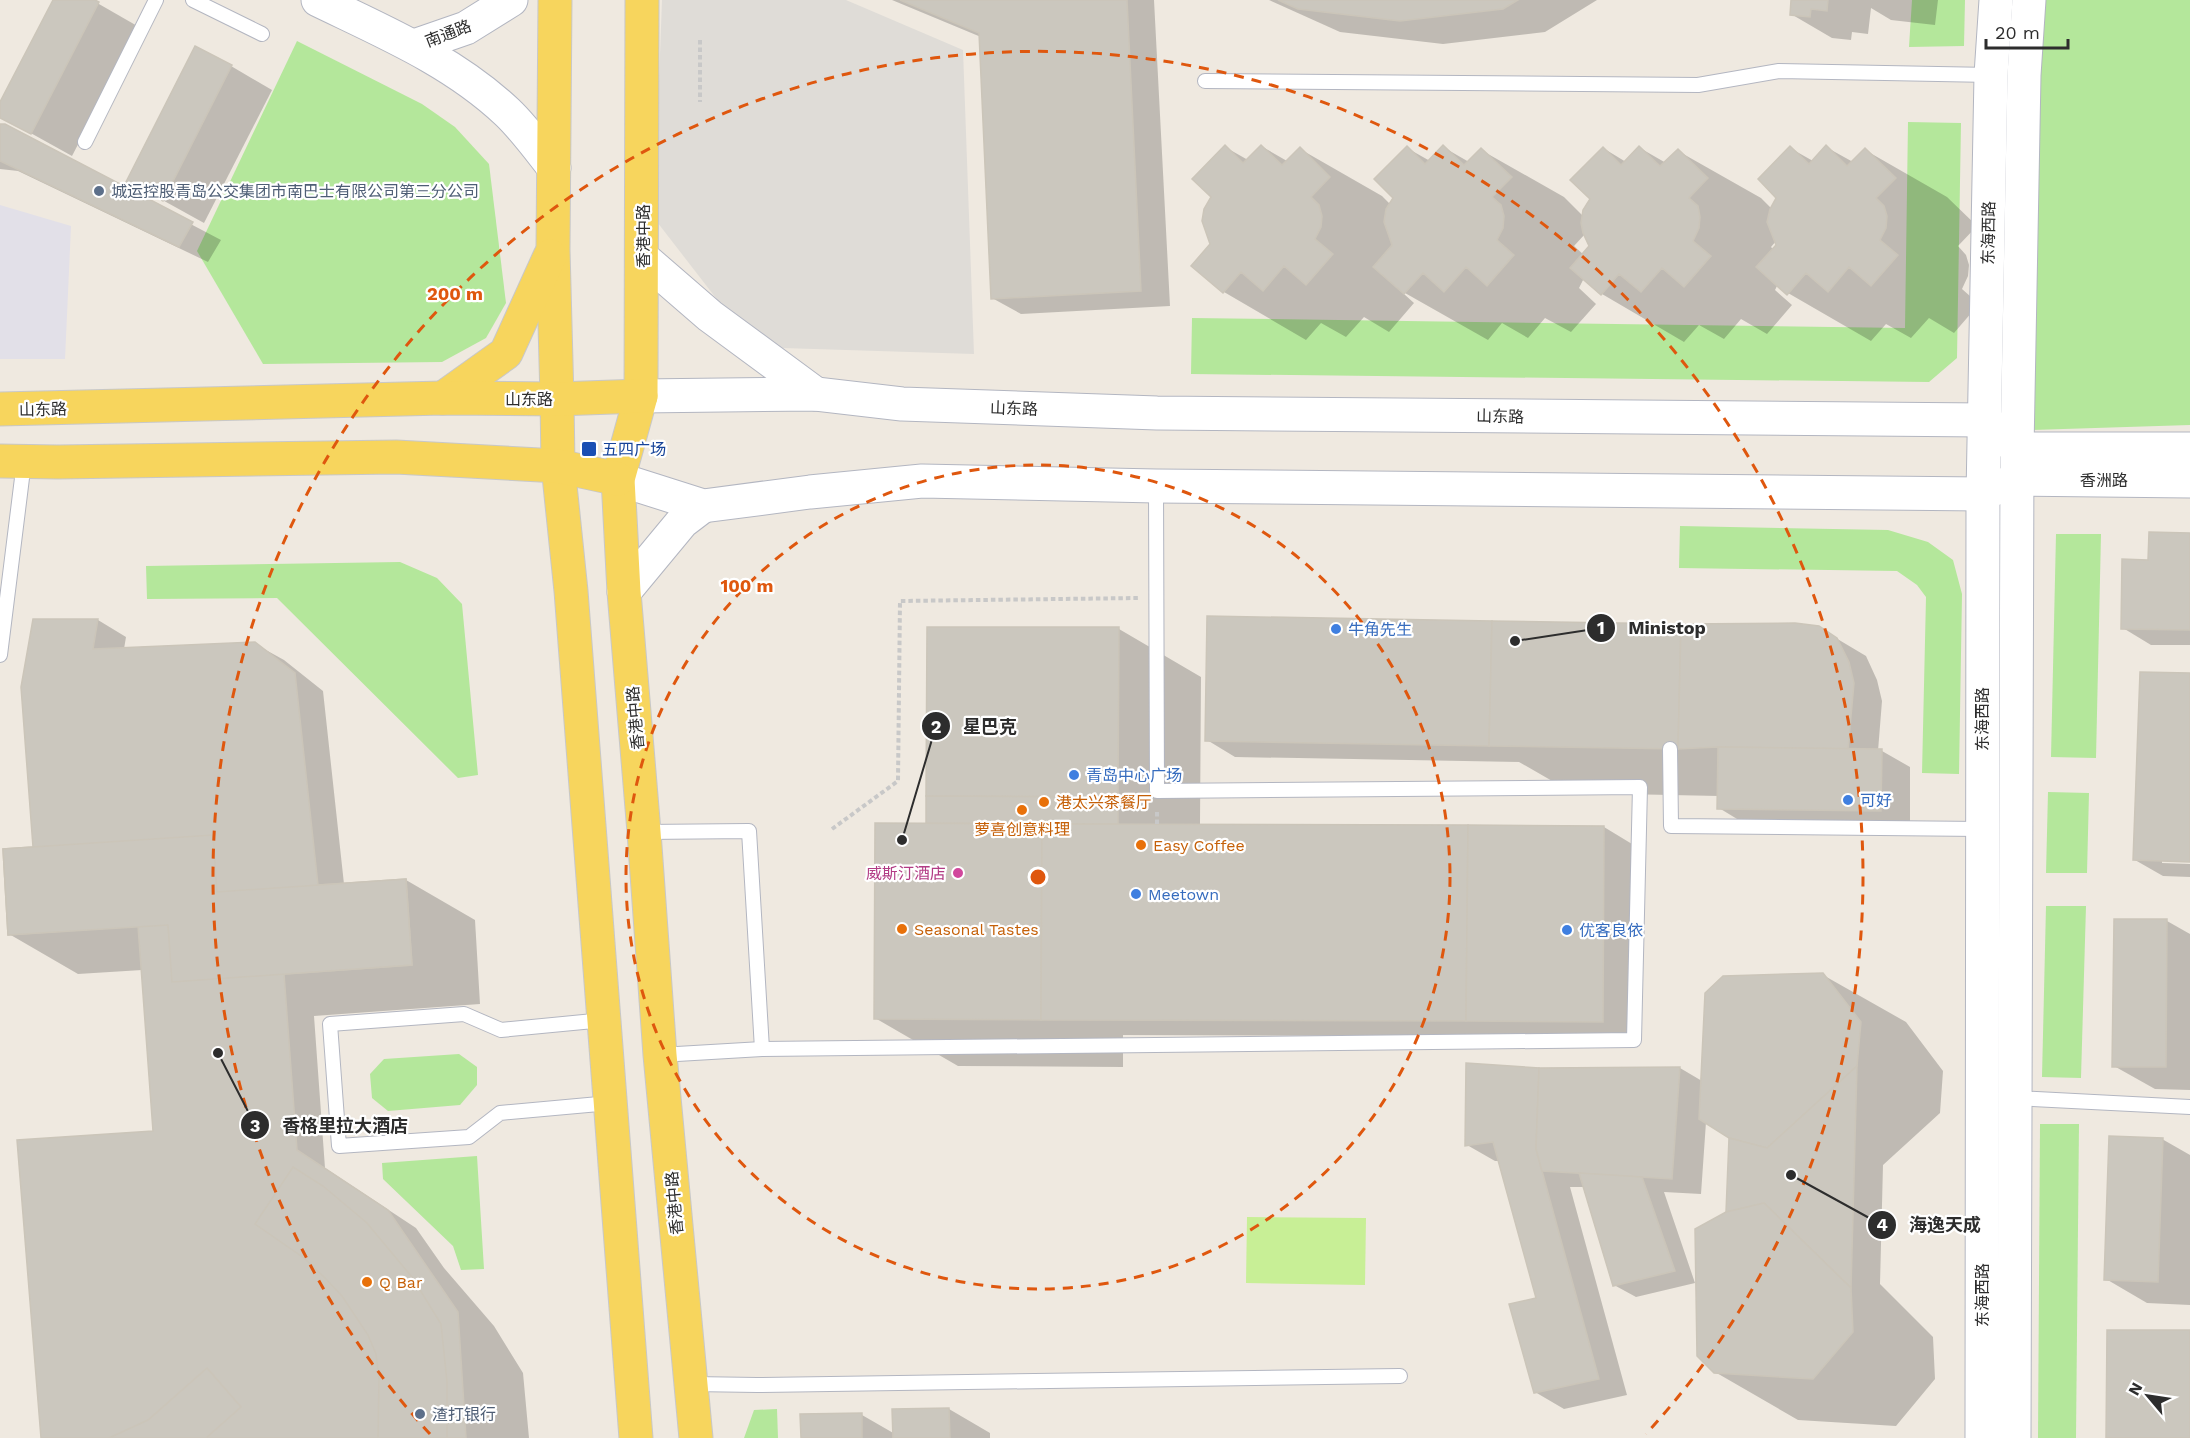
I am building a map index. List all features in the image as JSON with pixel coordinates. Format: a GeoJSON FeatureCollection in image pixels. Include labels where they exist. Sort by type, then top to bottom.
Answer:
{"type":"FeatureCollection","features":[{"type":"Feature","properties":{"kind":"main road","name":"南通路"},"geometry":{"type":"LineString","coordinates":[[318,0],[414,46],[466,28],[511,0]]}},
{"type":"Feature","properties":{"kind":"main road"},"geometry":{"type":"LineString","coordinates":[[555,0],[553,249],[558,466],[572,591],[636,1438]]}},
{"type":"Feature","properties":{"kind":"main road","name":"香港中路"},"geometry":{"type":"LineString","coordinates":[[642,0],[641,396],[618,479],[624,592],[645,832],[660,1055],[696,1438]]}},
{"type":"Feature","properties":{"kind":"main road","name":"东海西路"},"geometry":{"type":"LineString","coordinates":[[1982,1438],[1983,494],[1991,75],[1996,0]]}},
{"type":"Feature","properties":{"kind":"main road","name":"东海西路"},"geometry":{"type":"LineString","coordinates":[[2014,1438],[2017,464],[2024,87],[2029,0]]}},
{"type":"Feature","properties":{"kind":"main road"},"geometry":{"type":"LineString","coordinates":[[414,46],[470,81],[508,113],[554,168]]}},
{"type":"Feature","properties":{"kind":"main road"},"geometry":{"type":"LineString","coordinates":[[443,398],[506,353],[553,249]]}},
{"type":"Feature","properties":{"kind":"main road"},"geometry":{"type":"LineString","coordinates":[[643,258],[710,316],[816,394]]}},
{"type":"Feature","properties":{"kind":"main road","name":"山东路"},"geometry":{"type":"LineString","coordinates":[[0,409],[443,398],[557,399],[816,394],[902,404],[1157,413],[1985,420]]}},
{"type":"Feature","properties":{"kind":"main road"},"geometry":{"type":"LineString","coordinates":[[12,462],[396,457],[558,466],[618,479],[703,506],[922,481],[1156,486],[1983,494],[2017,464],[1985,420]]}},
{"type":"Feature","properties":{"kind":"main road","name":"香洲路"},"geometry":{"type":"LineString","coordinates":[[2017,464],[2190,448]]}},
{"type":"Feature","properties":{"kind":"main road","name":"香洲路"},"geometry":{"type":"LineString","coordinates":[[2017,464],[2190,481]]}},
{"type":"Feature","properties":{"kind":"main road"},"geometry":{"type":"LineString","coordinates":[[624,592],[682,522],[703,506]]}},
{"type":"Feature","properties":{"kind":"lane"},"geometry":{"type":"LineString","coordinates":[[85,142],[156,0]]}},
{"type":"Feature","properties":{"kind":"lane"},"geometry":{"type":"LineString","coordinates":[[193,0],[262,34]]}},
{"type":"Feature","properties":{"kind":"lane"},"geometry":{"type":"LineString","coordinates":[[1204,81],[1698,85],[1779,70],[1991,75]]}},
{"type":"Feature","properties":{"kind":"lane"},"geometry":{"type":"LineString","coordinates":[[0,655],[12,462]]}},
{"type":"Feature","properties":{"kind":"lane"},"geometry":{"type":"LineString","coordinates":[[660,1055],[824,1048],[1634,1040],[1640,787],[1157,791],[1156,486]]}},
{"type":"Feature","properties":{"kind":"lane"},"geometry":{"type":"LineString","coordinates":[[1670,749],[1671,826],[1981,829]]}},
{"type":"Feature","properties":{"kind":"lane"},"geometry":{"type":"LineString","coordinates":[[645,832],[749,831],[762,1049]]}},
{"type":"Feature","properties":{"kind":"lane"},"geometry":{"type":"LineString","coordinates":[[604,1020],[501,1030],[464,1014],[330,1024],[339,1146],[469,1137],[500,1113],[610,1103]]}},
{"type":"Feature","properties":{"kind":"lane"},"geometry":{"type":"LineString","coordinates":[[2015,1098],[2190,1107]]}},
{"type":"Feature","properties":{"kind":"lane"},"geometry":{"type":"LineString","coordinates":[[692,1384],[1400,1376]]}},
{"type":"Feature","properties":{"kind":"path"},"geometry":{"type":"LineString","coordinates":[[700,40],[700,102]]}},
{"type":"Feature","properties":{"kind":"path"},"geometry":{"type":"LineString","coordinates":[[832,829],[898,781],[900,601],[1157,597]]}},
{"type":"Feature","properties":{"kind":"shaded area"},"geometry":{"type":"Polygon","coordinates":[[[662,0],[846,0],[963,50],[974,354],[782,348],[719,302],[654,218],[662,0]]]}},
{"type":"Feature","properties":{"kind":"shaded area"},"geometry":{"type":"Polygon","coordinates":[[[0,205],[71,226],[65,359],[0,359],[0,205]]]}},
{"type":"Feature","properties":{"kind":"green space"},"geometry":{"type":"Polygon","coordinates":[[[1912,0],[1965,0],[1964,46],[1909,47],[1912,0]]]}},
{"type":"Feature","properties":{"kind":"green space"},"geometry":{"type":"Polygon","coordinates":[[[2039,0],[2190,0],[2190,425],[2032,430],[2039,0]]]}},
{"type":"Feature","properties":{"kind":"green space"},"geometry":{"type":"Polygon","coordinates":[[[297,41],[422,104],[455,127],[489,164],[506,303],[486,338],[442,362],[263,364],[197,251],[297,41]]]}},
{"type":"Feature","properties":{"kind":"green space"},"geometry":{"type":"Polygon","coordinates":[[[1908,122],[1961,123],[1957,358],[1929,382],[1191,374],[1192,318],[1905,328],[1908,122]]]}},
{"type":"Feature","properties":{"kind":"green space"},"geometry":{"type":"Polygon","coordinates":[[[1680,526],[1888,530],[1928,542],[1953,560],[1962,594],[1959,774],[1922,773],[1926,597],[1917,585],[1897,571],[1679,568],[1680,526]]]}},
{"type":"Feature","properties":{"kind":"green space"},"geometry":{"type":"Polygon","coordinates":[[[2056,534],[2101,534],[2096,758],[2051,757],[2056,534]]]}},
{"type":"Feature","properties":{"kind":"green space"},"geometry":{"type":"Polygon","coordinates":[[[400,562],[437,578],[462,604],[478,775],[458,778],[277,598],[147,599],[146,566],[400,562]]]}},
{"type":"Feature","properties":{"kind":"green space"},"geometry":{"type":"Polygon","coordinates":[[[2048,792],[2089,793],[2087,873],[2046,873],[2048,792]]]}},
{"type":"Feature","properties":{"kind":"green space"},"geometry":{"type":"Polygon","coordinates":[[[2046,906],[2086,906],[2081,1078],[2042,1077],[2046,906]]]}},
{"type":"Feature","properties":{"kind":"green space"},"geometry":{"type":"Polygon","coordinates":[[[459,1054],[477,1067],[477,1085],[460,1105],[388,1111],[372,1098],[370,1074],[384,1059],[459,1054]]]}},
{"type":"Feature","properties":{"kind":"green space"},"geometry":{"type":"Polygon","coordinates":[[[2040,1124],[2079,1124],[2076,1438],[2038,1438],[2040,1124]]]}},
{"type":"Feature","properties":{"kind":"green space"},"geometry":{"type":"Polygon","coordinates":[[[477,1156],[484,1269],[461,1270],[453,1246],[383,1179],[382,1163],[477,1156]]]}},
{"type":"Feature","properties":{"kind":"green space"},"geometry":{"type":"Polygon","coordinates":[[[1247,1217],[1366,1218],[1365,1285],[1246,1283],[1247,1217]]]}},
{"type":"Feature","properties":{"kind":"green space"},"geometry":{"type":"Polygon","coordinates":[[[777,1409],[778,1438],[744,1438],[754,1410],[777,1409]]]}},
{"type":"Feature","properties":{"kind":"building"},"geometry":{"type":"Polygon","coordinates":[[[53,0],[95,0],[99,2],[31,134],[0,118],[0,102],[53,0]]]}},
{"type":"Feature","properties":{"kind":"building"},"geometry":{"type":"Polygon","coordinates":[[[900,0],[1127,0],[1141,291],[991,299],[979,33],[900,0]]]}},
{"type":"Feature","properties":{"kind":"building"},"geometry":{"type":"Polygon","coordinates":[[[1278,0],[1518,0],[1503,9],[1400,21],[1298,9],[1278,0]]]}},
{"type":"Feature","properties":{"kind":"building"},"geometry":{"type":"Polygon","coordinates":[[[1791,0],[1828,0],[1827,11],[1811,9],[1810,17],[1790,15],[1791,0]]]}},
{"type":"Feature","properties":{"kind":"building"},"geometry":{"type":"Polygon","coordinates":[[[195,46],[232,65],[163,201],[126,182],[195,46]]]}},
{"type":"Feature","properties":{"kind":"building","name":"城运控股青岛公交集团市南巴士有限公司第三分公司"},"geometry":{"type":"Polygon","coordinates":[[[0,124],[5,124],[193,222],[179,247],[0,161],[0,124]]]}},
{"type":"Feature","properties":{"kind":"building"},"geometry":{"type":"Polygon","coordinates":[[[1225,145],[1243,163],[1261,145],[1282,165],[1300,147],[1330,177],[1311,197],[1319,205],[1322,216],[1321,227],[1315,239],[1333,254],[1306,285],[1284,266],[1263,291],[1241,272],[1223,293],[1191,266],[1210,244],[1202,221],[1204,209],[1211,197],[1192,179],[1225,145]]]}},
{"type":"Feature","properties":{"kind":"building"},"geometry":{"type":"Polygon","coordinates":[[[1443,145],[1464,165],[1481,148],[1512,177],[1492,197],[1501,205],[1504,216],[1503,228],[1497,240],[1514,255],[1487,286],[1466,267],[1444,292],[1423,273],[1404,294],[1373,267],[1392,245],[1384,222],[1386,209],[1393,198],[1374,179],[1407,146],[1425,164],[1443,145]]]}},
{"type":"Feature","properties":{"kind":"building"},"geometry":{"type":"Polygon","coordinates":[[[1826,145],[1847,166],[1865,148],[1896,178],[1876,198],[1884,206],[1887,216],[1886,228],[1880,240],[1898,255],[1871,286],[1849,267],[1828,292],[1806,273],[1787,295],[1756,267],[1776,245],[1767,222],[1776,198],[1758,179],[1790,146],[1809,164],[1826,145]]]}},
{"type":"Feature","properties":{"kind":"building"},"geometry":{"type":"Polygon","coordinates":[[[1639,146],[1660,166],[1678,149],[1708,178],[1689,198],[1698,206],[1700,217],[1699,228],[1693,241],[1711,256],[1684,287],[1662,268],[1641,292],[1619,274],[1601,295],[1570,268],[1589,246],[1581,223],[1583,210],[1590,199],[1570,180],[1603,147],[1621,165],[1639,146]]]}},
{"type":"Feature","properties":{"kind":"building"},"geometry":{"type":"Polygon","coordinates":[[[2149,532],[2190,533],[2190,630],[2121,629],[2122,559],[2148,560],[2149,532]]]}},
{"type":"Feature","properties":{"kind":"building"},"geometry":{"type":"Polygon","coordinates":[[[1207,616],[1492,621],[1489,746],[1205,741],[1207,616]]]}},
{"type":"Feature","properties":{"kind":"building"},"geometry":{"type":"Polygon","coordinates":[[[33,619],[98,619],[93,649],[255,642],[295,673],[318,885],[406,879],[412,965],[284,974],[297,1150],[388,1210],[458,1312],[466,1438],[41,1438],[17,1140],[153,1131],[138,926],[8,935],[3,849],[33,847],[21,687],[33,619]]]}},
{"type":"Feature","properties":{"kind":"building"},"geometry":{"type":"Polygon","coordinates":[[[1492,621],[1681,624],[1678,749],[1489,746],[1492,621]]]}},
{"type":"Feature","properties":{"kind":"building"},"geometry":{"type":"Polygon","coordinates":[[[1795,623],[1819,626],[1837,638],[1849,662],[1854,683],[1848,749],[1718,747],[1678,749],[1681,624],[1795,623]]]}},
{"type":"Feature","properties":{"kind":"building"},"geometry":{"type":"Polygon","coordinates":[[[927,627],[1119,627],[1118,797],[926,796],[927,627]]]}},
{"type":"Feature","properties":{"kind":"building"},"geometry":{"type":"Polygon","coordinates":[[[2140,672],[2190,673],[2190,862],[2133,860],[2140,672]]]}},
{"type":"Feature","properties":{"kind":"building"},"geometry":{"type":"Polygon","coordinates":[[[1718,747],[1882,749],[1881,811],[1717,809],[1718,747]]]}},
{"type":"Feature","properties":{"kind":"building"},"geometry":{"type":"Polygon","coordinates":[[[926,796],[1118,797],[1118,824],[926,823],[926,796]]]}},
{"type":"Feature","properties":{"kind":"building","name":"威斯汀酒店"},"geometry":{"type":"Polygon","coordinates":[[[875,823],[1042,824],[1041,1020],[874,1019],[875,823]]]}},
{"type":"Feature","properties":{"kind":"building"},"geometry":{"type":"Polygon","coordinates":[[[1042,824],[1468,825],[1466,1021],[1041,1020],[1042,824]]]}},
{"type":"Feature","properties":{"kind":"building"},"geometry":{"type":"Polygon","coordinates":[[[1468,825],[1604,826],[1603,1022],[1466,1021],[1468,825]]]}},
{"type":"Feature","properties":{"kind":"building"},"geometry":{"type":"Polygon","coordinates":[[[213,835],[217,892],[406,879],[412,965],[172,982],[168,925],[8,935],[3,849],[213,835]]]}},
{"type":"Feature","properties":{"kind":"building"},"geometry":{"type":"Polygon","coordinates":[[[2114,919],[2167,919],[2166,1067],[2112,1067],[2114,919]]]}},
{"type":"Feature","properties":{"kind":"building"},"geometry":{"type":"Polygon","coordinates":[[[1823,973],[1861,1022],[1857,1066],[1767,1148],[1729,1138],[1699,1119],[1705,993],[1723,976],[1823,973]]]}},
{"type":"Feature","properties":{"kind":"building"},"geometry":{"type":"Polygon","coordinates":[[[1466,1063],[1539,1068],[1536,1149],[1599,1379],[1534,1393],[1509,1304],[1536,1298],[1493,1142],[1465,1146],[1466,1063]]]}},
{"type":"Feature","properties":{"kind":"building"},"geometry":{"type":"Polygon","coordinates":[[[1857,1066],[1851,1288],[1764,1203],[1726,1212],[1729,1138],[1767,1148],[1857,1066]]]}},
{"type":"Feature","properties":{"kind":"building"},"geometry":{"type":"Polygon","coordinates":[[[1680,1067],[1672,1179],[1542,1171],[1536,1149],[1539,1068],[1680,1067]]]}},
{"type":"Feature","properties":{"kind":"building"},"geometry":{"type":"Polygon","coordinates":[[[2109,1136],[2163,1138],[2158,1282],[2104,1280],[2109,1136]]]}},
{"type":"Feature","properties":{"kind":"building"},"geometry":{"type":"Polygon","coordinates":[[[293,1167],[323,1186],[367,1223],[412,1277],[441,1324],[447,1382],[447,1438],[378,1438],[379,1379],[376,1354],[368,1335],[342,1296],[324,1277],[304,1258],[255,1224],[293,1167]]]}},
{"type":"Feature","properties":{"kind":"building"},"geometry":{"type":"Polygon","coordinates":[[[1579,1173],[1642,1177],[1675,1271],[1613,1286],[1579,1173]]]}},
{"type":"Feature","properties":{"kind":"building"},"geometry":{"type":"Polygon","coordinates":[[[1764,1203],[1851,1288],[1853,1332],[1813,1379],[1714,1373],[1697,1356],[1695,1229],[1726,1212],[1764,1203]]]}},
{"type":"Feature","properties":{"kind":"building"},"geometry":{"type":"Polygon","coordinates":[[[2107,1330],[2190,1330],[2190,1438],[2106,1438],[2107,1330]]]}},
{"type":"Feature","properties":{"kind":"building"},"geometry":{"type":"Polygon","coordinates":[[[207,1368],[241,1407],[206,1438],[109,1438],[148,1420],[207,1368]]]}},
{"type":"Feature","properties":{"kind":"building"},"geometry":{"type":"Polygon","coordinates":[[[949,1408],[950,1438],[893,1438],[892,1409],[949,1408]]]}},
{"type":"Feature","properties":{"kind":"building"},"geometry":{"type":"Polygon","coordinates":[[[862,1413],[862,1438],[801,1438],[800,1414],[862,1413]]]}},
{"type":"Feature","properties":{"kind":"place","name":"城运控股青岛公交集团市南巴士有限公司第三分公司"},"geometry":{"type":"Point","coordinates":[99,191]}},
{"type":"Feature","properties":{"kind":"place","name":"五四广场"},"geometry":{"type":"Point","coordinates":[589,449]}},
{"type":"Feature","properties":{"kind":"place","name":"牛角先生"},"geometry":{"type":"Point","coordinates":[1336,629]}},
{"type":"Feature","properties":{"kind":"place","name":"Ministop"},"geometry":{"type":"Point","coordinates":[1515,641]}},
{"type":"Feature","properties":{"kind":"place","name":"青岛中心广场"},"geometry":{"type":"Point","coordinates":[1074,775]}},
{"type":"Feature","properties":{"kind":"place","name":"可好"},"geometry":{"type":"Point","coordinates":[1848,800]}},
{"type":"Feature","properties":{"kind":"place","name":"港太兴茶餐厅"},"geometry":{"type":"Point","coordinates":[1044,802]}},
{"type":"Feature","properties":{"kind":"place","name":"萝喜创意料理"},"geometry":{"type":"Point","coordinates":[1022,810]}},
{"type":"Feature","properties":{"kind":"place","name":"星巴克"},"geometry":{"type":"Point","coordinates":[902,840]}},
{"type":"Feature","properties":{"kind":"place","name":"Easy Coffee"},"geometry":{"type":"Point","coordinates":[1141,845]}},
{"type":"Feature","properties":{"kind":"place","name":"威斯汀酒店"},"geometry":{"type":"Point","coordinates":[958,873]}},
{"type":"Feature","properties":{"kind":"place","name":"Meetown"},"geometry":{"type":"Point","coordinates":[1136,894]}},
{"type":"Feature","properties":{"kind":"place","name":"Seasonal Tastes"},"geometry":{"type":"Point","coordinates":[902,929]}},
{"type":"Feature","properties":{"kind":"place","name":"优客良依"},"geometry":{"type":"Point","coordinates":[1567,930]}},
{"type":"Feature","properties":{"kind":"place","name":"香格里拉大酒店"},"geometry":{"type":"Point","coordinates":[218,1053]}},
{"type":"Feature","properties":{"kind":"place","name":"海逸天成"},"geometry":{"type":"Point","coordinates":[1791,1175]}},
{"type":"Feature","properties":{"kind":"place","name":"Q Bar"},"geometry":{"type":"Point","coordinates":[367,1282]}},
{"type":"Feature","properties":{"kind":"place","name":"渣打银行"},"geometry":{"type":"Point","coordinates":[420,1414]}}]}
